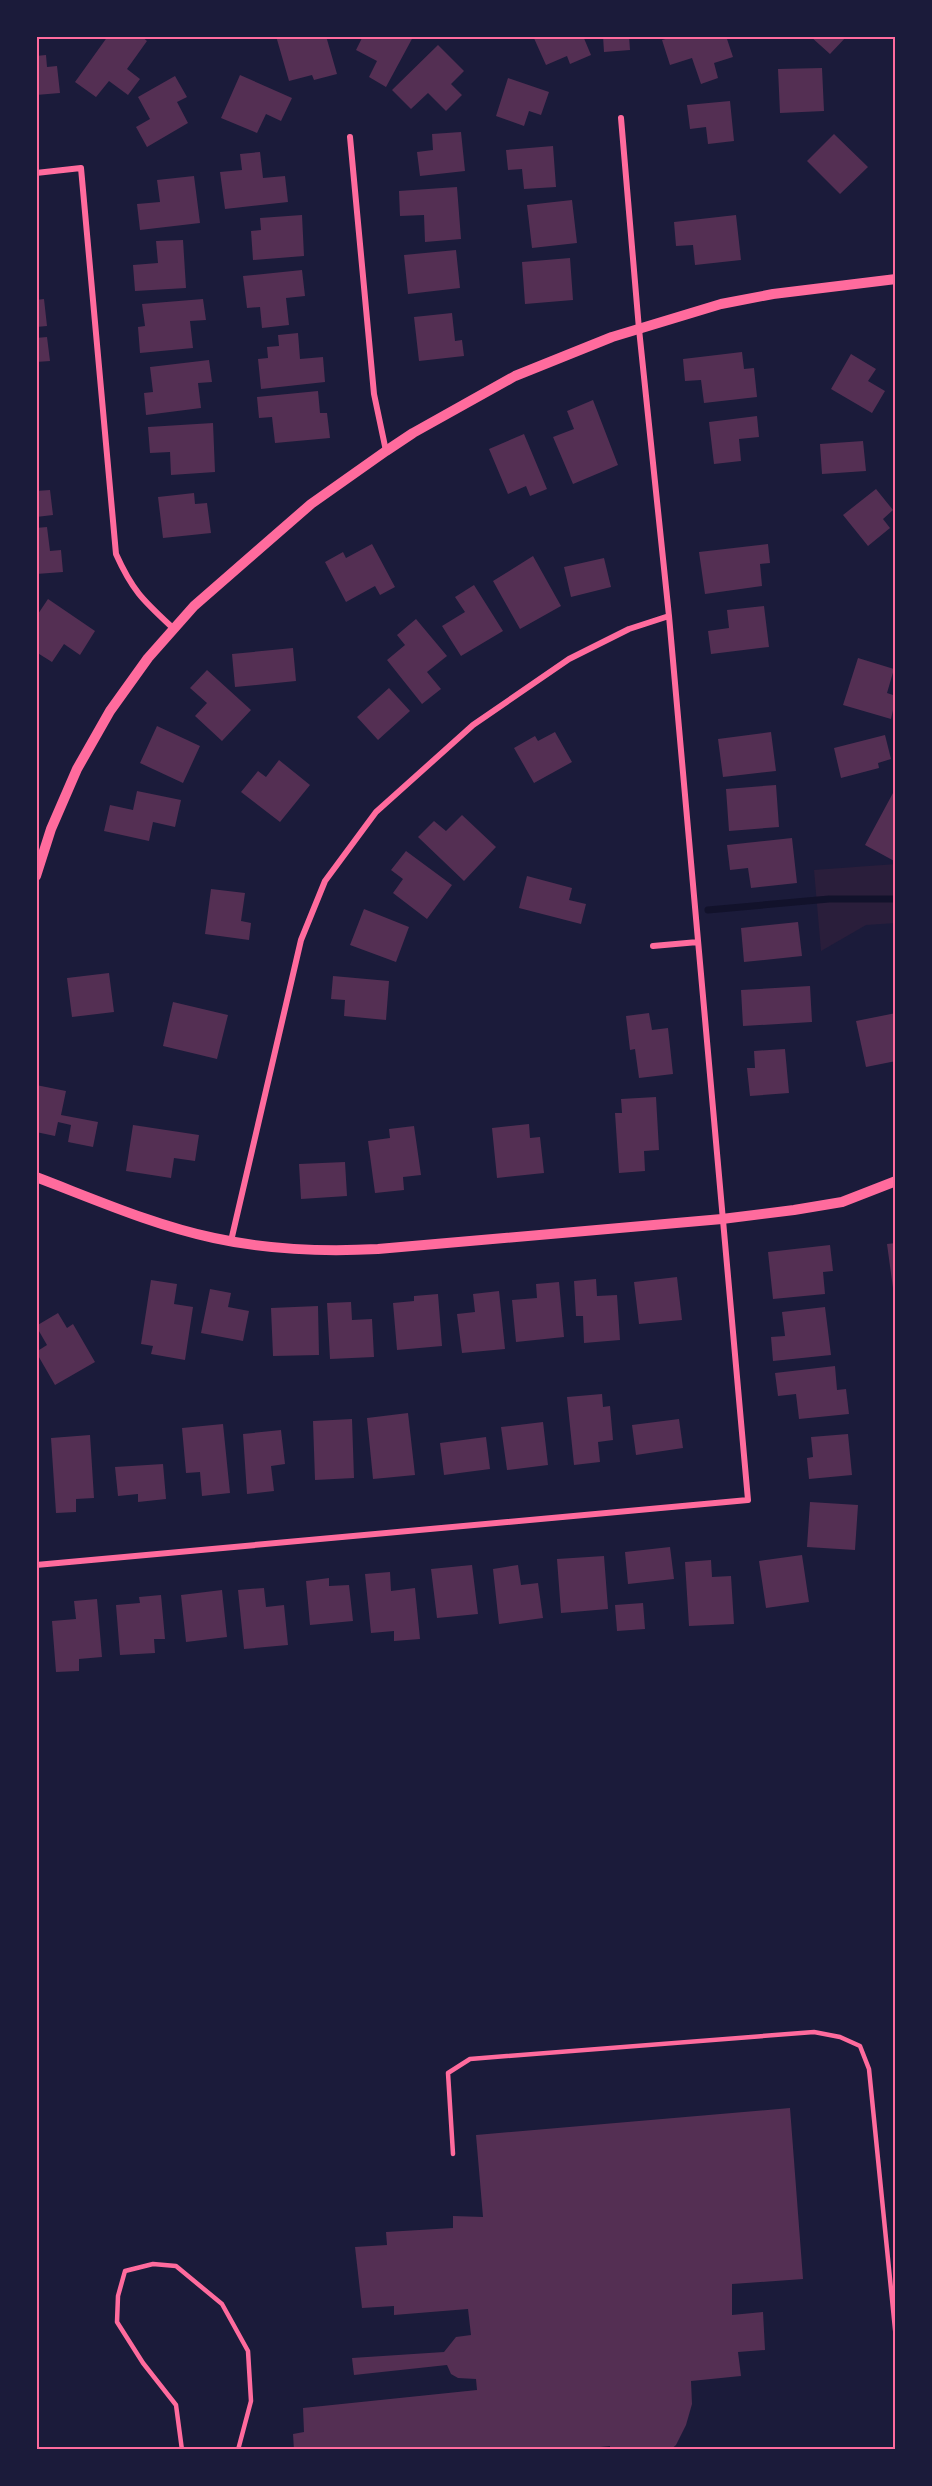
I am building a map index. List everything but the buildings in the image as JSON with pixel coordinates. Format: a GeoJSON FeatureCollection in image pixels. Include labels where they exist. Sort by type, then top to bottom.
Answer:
{"type":"FeatureCollection","features":[{"type":"Feature","properties":{"kind":"street"},"geometry":{"type":"LineString","coordinates":[[36,1565],[748,1500],[669,616],[639,329],[621,118]]}},
{"type":"Feature","properties":{"kind":"street"},"geometry":{"type":"LineString","coordinates":[[350,137],[374,394],[386,451]]}},
{"type":"Feature","properties":{"kind":"street"},"geometry":{"type":"LineString","coordinates":[[36,172],[81,168],[116,554],[129,583],[142,599],[174,629]]}},
{"type":"Feature","properties":{"kind":"street"},"geometry":{"type":"LineString","coordinates":[[36,876],[51,829],[77,769],[110,711],[148,657],[194,606],[311,504],[413,432],[515,376],[639,329],[721,304],[773,294],[896,279]]}},
{"type":"Feature","properties":{"kind":"street"},"geometry":{"type":"LineString","coordinates":[[231,1241],[301,940],[325,881],[376,812],[473,725],[569,658],[629,628],[669,616]]}},
{"type":"Feature","properties":{"kind":"street"},"geometry":{"type":"LineString","coordinates":[[653,946],[698,942]]}},
{"type":"Feature","properties":{"kind":"street"},"geometry":{"type":"LineString","coordinates":[[36,1177],[176,1228],[271,1248],[324,1251],[378,1249],[722,1219],[842,1202],[896,1181]]}},
{"type":"Feature","properties":{"kind":"lane"},"geometry":{"type":"LineString","coordinates":[[453,2154],[448,2073],[470,2059],[814,2032],[840,2037],[860,2046],[869,2069],[896,2339]]}},
{"type":"Feature","properties":{"kind":"lane"},"geometry":{"type":"LineString","coordinates":[[182,2450],[176,2405],[143,2362],[117,2322],[118,2296],[125,2271],[153,2264],[176,2266],[222,2304],[248,2351],[251,2401],[238,2450]]}},
{"type":"Feature","properties":{"kind":"shaded area"},"geometry":{"type":"Polygon","coordinates":[[[896,864],[896,923],[866,925],[821,951],[814,870],[896,864]]]}},
{"type":"Feature","properties":{"kind":"waterway"},"geometry":{"type":"LineString","coordinates":[[708,910],[829,899],[896,899]]}}]}
